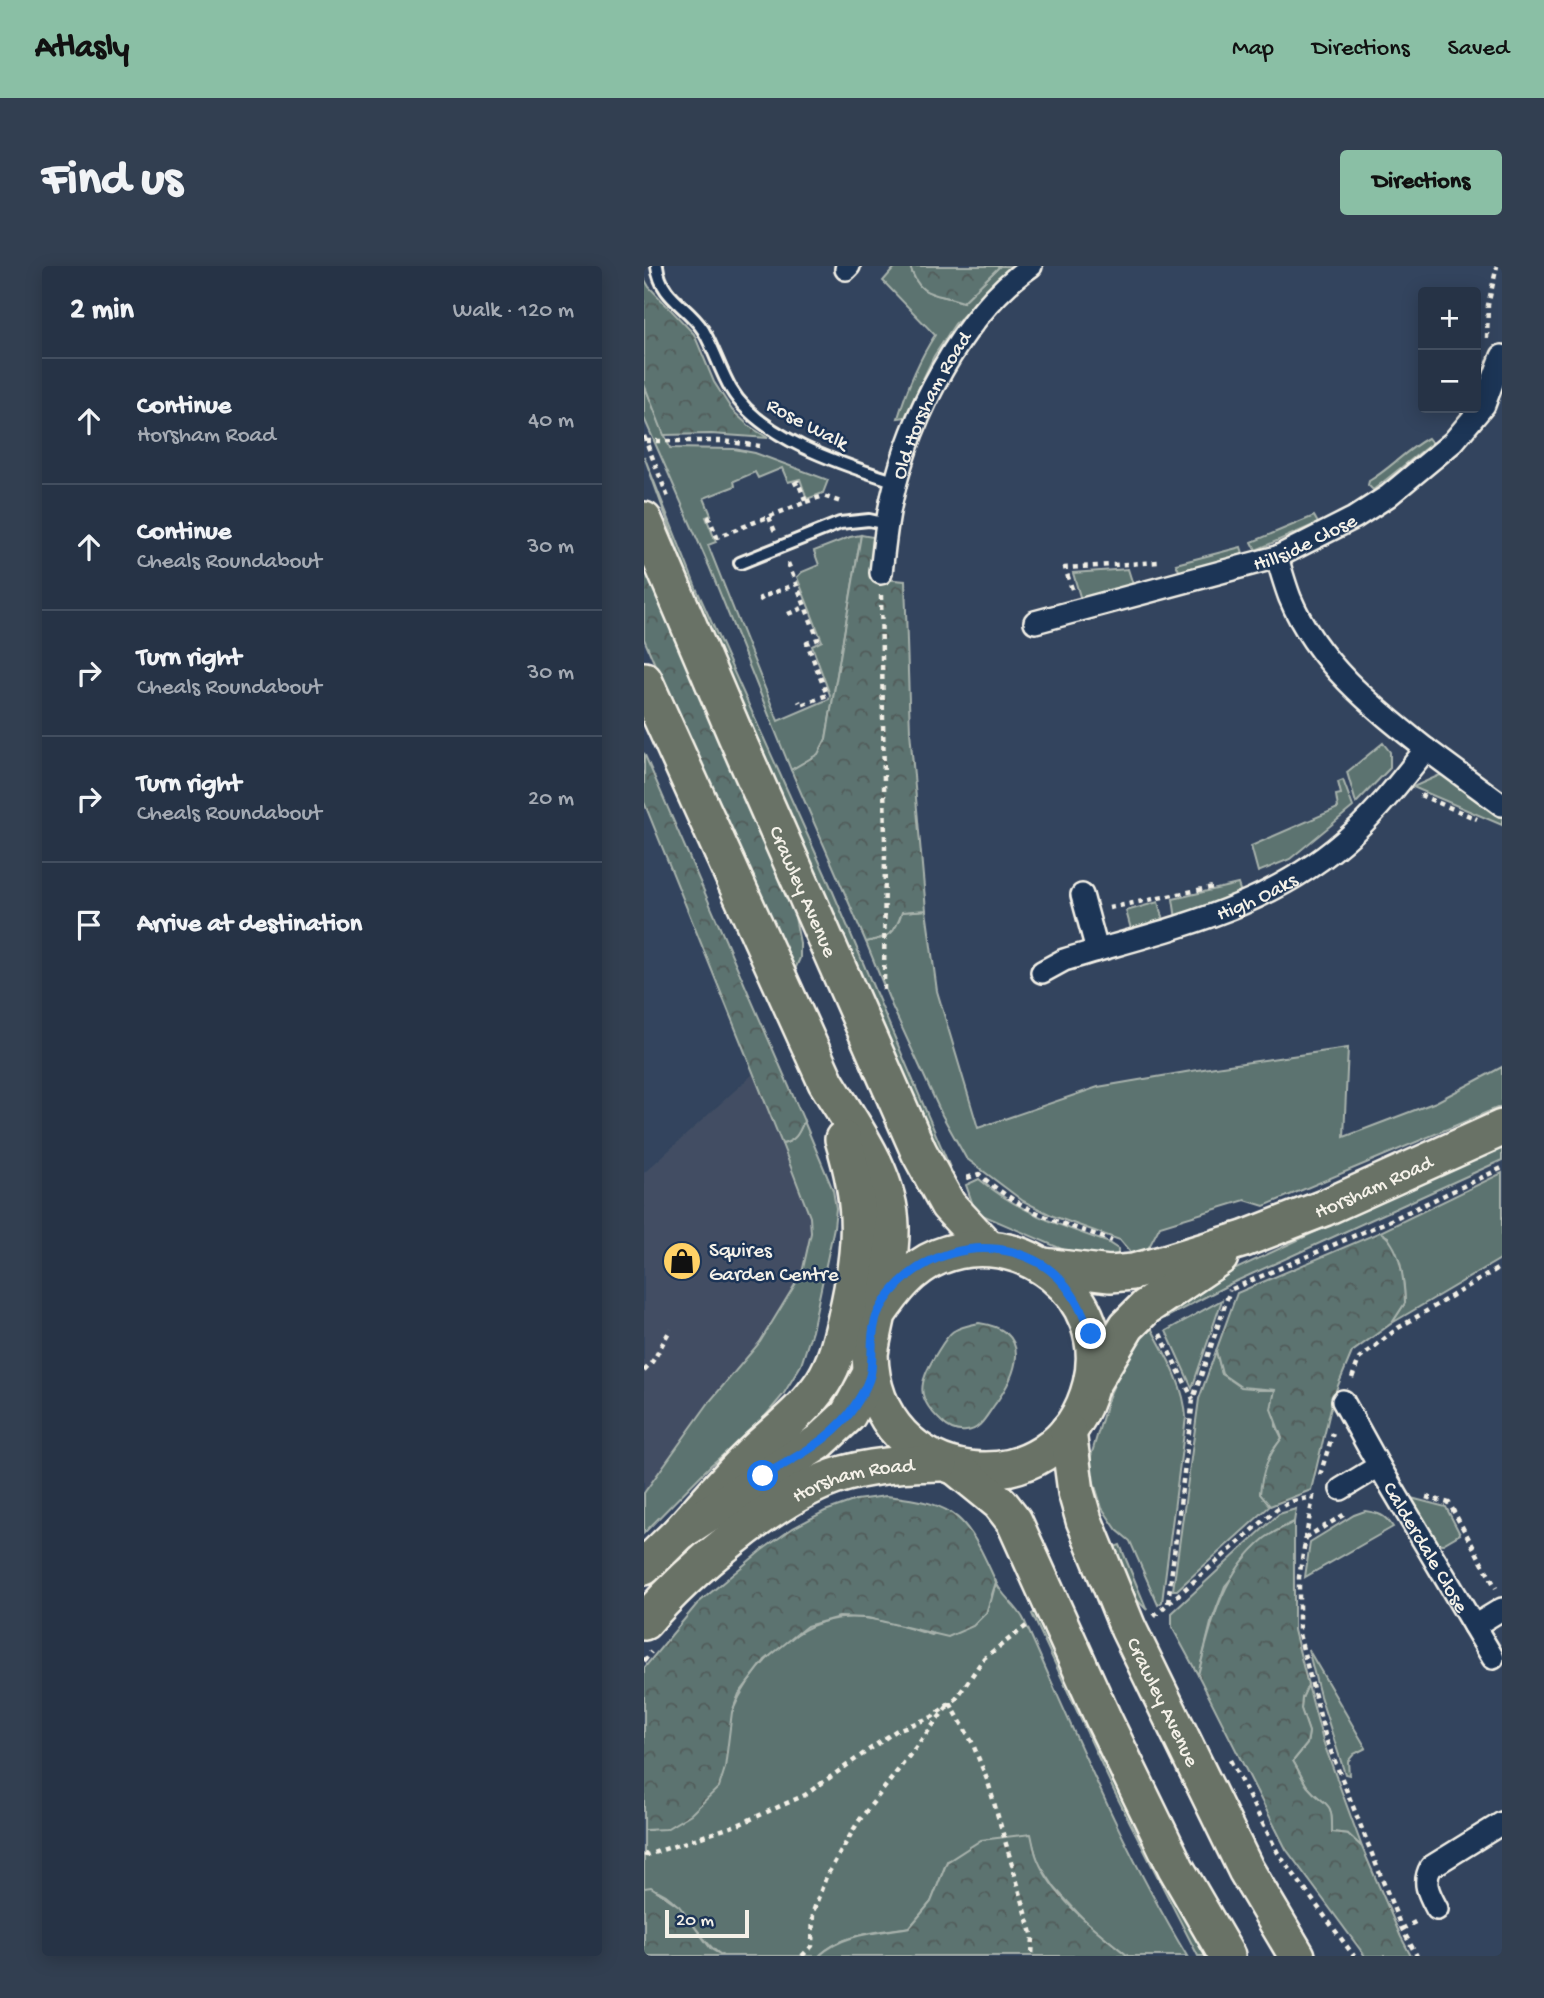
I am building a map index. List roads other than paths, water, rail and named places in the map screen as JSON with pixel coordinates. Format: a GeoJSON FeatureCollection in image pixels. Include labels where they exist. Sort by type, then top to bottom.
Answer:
{"type":"FeatureCollection","features":[{"type":"Feature","properties":{"kind":"main road","name":"Crawley Avenue"},"geometry":{"type":"LineString","coordinates":[[644,520],[919,1152],[948,1205],[988,1248]]}},
{"type":"Feature","properties":{"kind":"main road"},"geometry":{"type":"LineString","coordinates":[[644,680],[825,1082],[853,1171],[859,1200],[860,1228],[853,1286],[838,1351],[824,1381],[796,1414],[733,1473],[680,1532]]}},
{"type":"Feature","properties":{"kind":"main road"},"geometry":{"type":"LineString","coordinates":[[825,1082],[863,1144],[883,1185],[889,1206],[891,1228],[870,1354],[875,1394],[895,1430],[910,1445],[949,1466],[1000,1503],[1014,1521],[1103,1718],[1164,1843],[1227,1956]]}},
{"type":"Feature","properties":{"kind":"main road","name":"Horsham Road"},"geometry":{"type":"LineString","coordinates":[[1043,1266],[1110,1274],[1133,1272],[1244,1239],[1324,1208],[1502,1128]]}},
{"type":"Feature","properties":{"kind":"main road","name":"Horsham Road"},"geometry":{"type":"LineString","coordinates":[[1091,1385],[1127,1326],[1146,1307],[1244,1239]]}},
{"type":"Feature","properties":{"kind":"main road"},"geometry":{"type":"LineString","coordinates":[[878,1314],[897,1287],[916,1269],[938,1257],[962,1250],[988,1248],[1017,1253],[1043,1266],[1066,1285],[1082,1310],[1093,1347],[1091,1385],[1079,1415],[1068,1431],[1045,1451],[1018,1465],[988,1471],[949,1466]]}},
{"type":"Feature","properties":{"kind":"main road","name":"Horsham Road"},"geometry":{"type":"LineString","coordinates":[[644,1567],[680,1532],[819,1442],[848,1415],[871,1373]]}},
{"type":"Feature","properties":{"kind":"main road","name":"Crawley Avenue"},"geometry":{"type":"LineString","coordinates":[[1068,1431],[1070,1461],[1084,1520],[1128,1628],[1246,1870],[1297,1956]]}},
{"type":"Feature","properties":{"kind":"main road","name":"Horsham Road"},"geometry":{"type":"LineString","coordinates":[[644,1622],[660,1603],[729,1543],[761,1517],[797,1495],[832,1478],[863,1469],[891,1464],[949,1466]]}},
{"type":"Feature","properties":{"kind":"street","name":"Old Horsham Road"},"geometry":{"type":"LineString","coordinates":[[881,573],[887,524],[897,482],[915,428],[935,381],[959,341],[988,307],[1031,266]]}},
{"type":"Feature","properties":{"kind":"street","name":"Hillside Close"},"geometry":{"type":"LineString","coordinates":[[1035,622],[1277,557],[1343,524],[1388,496],[1493,411],[1494,352]]}},
{"type":"Feature","properties":{"kind":"street"},"geometry":{"type":"LineString","coordinates":[[1277,557],[1291,599],[1311,635],[1337,672],[1374,708],[1502,805]]}},
{"type":"Feature","properties":{"kind":"street","name":"High Oaks"},"geometry":{"type":"LineString","coordinates":[[1042,972],[1064,960],[1224,913],[1270,892],[1312,866],[1352,834],[1426,749]]}},
{"type":"Feature","properties":{"kind":"street"},"geometry":{"type":"LineString","coordinates":[[1082,895],[1097,950]]}},
{"type":"Feature","properties":{"kind":"street","name":"Calderdale Close"},"geometry":{"type":"LineString","coordinates":[[1343,1401],[1493,1658]]}},
{"type":"Feature","properties":{"kind":"street","name":"Calderdale Close"},"geometry":{"type":"LineString","coordinates":[[1340,1489],[1379,1466]]}},
{"type":"Feature","properties":{"kind":"street","name":"Calderdale Close"},"geometry":{"type":"LineString","coordinates":[[1474,1626],[1502,1609]]}},
{"type":"Feature","properties":{"kind":"street"},"geometry":{"type":"LineString","coordinates":[[1437,1909],[1427,1892],[1427,1874],[1431,1867],[1502,1823]]}},
{"type":"Feature","properties":{"kind":"lane","name":"Rose Walk"},"geometry":{"type":"LineString","coordinates":[[657,266],[662,286],[702,328],[731,390],[748,412],[784,437],[846,466],[897,482]]}},
{"type":"Feature","properties":{"kind":"lane"},"geometry":{"type":"LineString","coordinates":[[740,563],[840,523],[869,520],[887,524]]}},
{"type":"Feature","properties":{"kind":"place","name":"Squires Garden Centre"},"geometry":{"type":"Point","coordinates":[682,1261]}}]}
